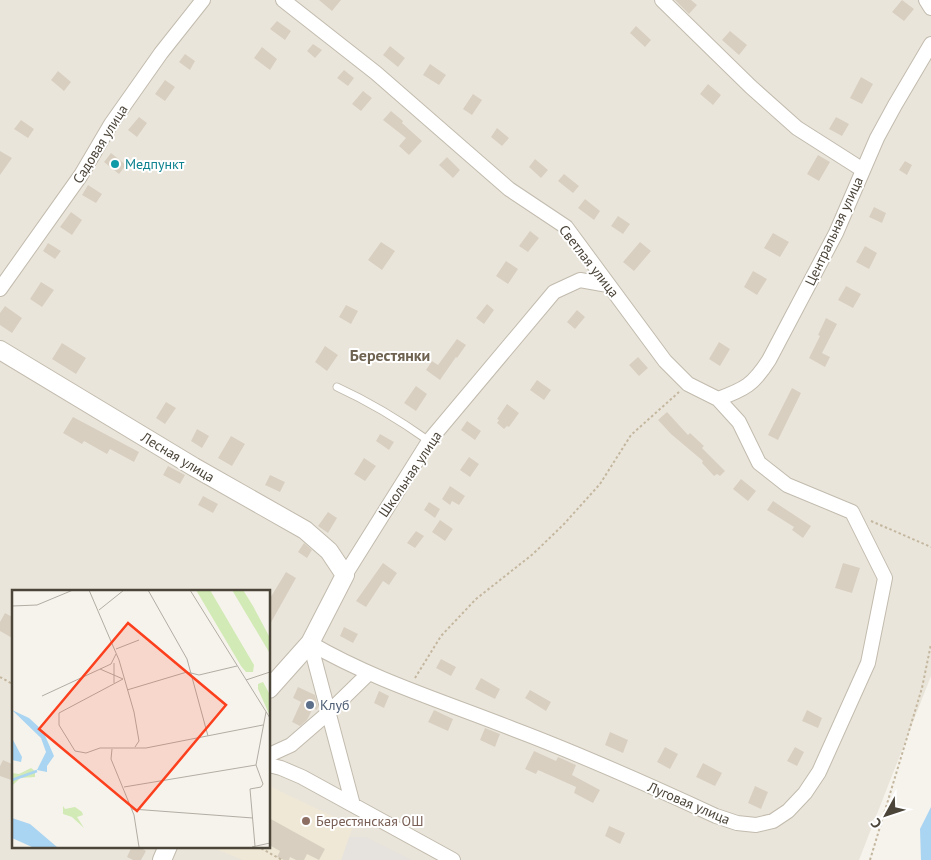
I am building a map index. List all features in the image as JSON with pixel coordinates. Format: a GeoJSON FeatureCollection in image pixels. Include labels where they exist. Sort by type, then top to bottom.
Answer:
{"type":"FeatureCollection","features":[{"type":"Feature","properties":{"kind":"street","name":"Садовая улица"},"geometry":{"type":"LineString","coordinates":[[0,289],[81,175],[111,124],[161,53],[203,0]]}},
{"type":"Feature","properties":{"kind":"street","name":"Светлая улица"},"geometry":{"type":"LineString","coordinates":[[283,0],[376,73],[509,190],[566,227],[665,361],[688,384],[718,399],[739,422],[759,463],[787,485],[852,512]]}},
{"type":"Feature","properties":{"kind":"street"},"geometry":{"type":"LineString","coordinates":[[662,0],[751,87],[797,128],[862,170]]}},
{"type":"Feature","properties":{"kind":"street"},"geometry":{"type":"LineString","coordinates":[[926,0],[931,8]]}},
{"type":"Feature","properties":{"kind":"street","name":"Центральная улица"},"geometry":{"type":"LineString","coordinates":[[718,399],[743,390],[758,377],[765,366],[836,233],[862,170],[895,105],[931,44]]}},
{"type":"Feature","properties":{"kind":"street","name":"Школьная улица"},"geometry":{"type":"LineString","coordinates":[[270,688],[310,643],[345,575],[429,441],[554,292],[580,280],[608,285]]}},
{"type":"Feature","properties":{"kind":"street","name":"Лесная улица"},"geometry":{"type":"LineString","coordinates":[[0,350],[186,462],[305,530],[329,551],[345,575]]}},
{"type":"Feature","properties":{"kind":"street","name":"Луговая улица"},"geometry":{"type":"LineString","coordinates":[[310,643],[369,673],[562,747],[716,816],[737,823],[756,825],[773,822],[788,811],[805,793],[819,772],[868,663],[884,578],[852,512]]}},
{"type":"Feature","properties":{"kind":"street"},"geometry":{"type":"LineString","coordinates":[[310,643],[353,805]]}},
{"type":"Feature","properties":{"kind":"street"},"geometry":{"type":"LineString","coordinates":[[270,755],[291,745],[328,713],[369,673]]}},
{"type":"Feature","properties":{"kind":"street"},"geometry":{"type":"LineString","coordinates":[[270,765],[302,777],[453,860]]}},
{"type":"Feature","properties":{"kind":"street"},"geometry":{"type":"LineString","coordinates":[[162,860],[167,848]]}},
{"type":"Feature","properties":{"kind":"lane"},"geometry":{"type":"LineString","coordinates":[[337,387],[393,416],[429,441]]}},
{"type":"Feature","properties":{"kind":"path"},"geometry":{"type":"LineString","coordinates":[[409,688],[441,636],[476,599],[533,554],[564,524],[600,484],[631,434],[688,384]]}},
{"type":"Feature","properties":{"kind":"path"},"geometry":{"type":"LineString","coordinates":[[852,512],[931,547]]}},
{"type":"Feature","properties":{"kind":"path"},"geometry":{"type":"LineString","coordinates":[[870,860],[922,688],[931,644]]}},
{"type":"Feature","properties":{"kind":"path"},"geometry":{"type":"LineString","coordinates":[[0,677],[12,684]]}},
{"type":"Feature","properties":{"kind":"path"},"geometry":{"type":"LineString","coordinates":[[261,848],[282,860]]}},
{"type":"Feature","properties":{"kind":"shaded area","name":"Берестянки"},"geometry":{"type":"Polygon","coordinates":[[[0,0],[931,0],[931,676],[859,860],[0,860],[0,0]]]}},
{"type":"Feature","properties":{"kind":"shaded area","name":"Берестянская ОШ"},"geometry":{"type":"Polygon","coordinates":[[[270,786],[353,826],[341,860],[243,860],[214,848],[270,848],[270,786]]]}},
{"type":"Feature","properties":{"kind":"shaded area"},"geometry":{"type":"Polygon","coordinates":[[[349,837],[366,837],[412,860],[341,860],[349,837]]]}},
{"type":"Feature","properties":{"kind":"water"},"geometry":{"type":"Polygon","coordinates":[[[931,807],[931,860],[921,860],[920,829],[931,807]]]}},
{"type":"Feature","properties":{"kind":"building"},"geometry":{"type":"Polygon","coordinates":[[[319,0],[341,0],[332,11],[319,0]]]}},
{"type":"Feature","properties":{"kind":"building"},"geometry":{"type":"Polygon","coordinates":[[[675,0],[691,0],[697,5],[689,14],[675,0]]]}},
{"type":"Feature","properties":{"kind":"building"},"geometry":{"type":"Polygon","coordinates":[[[902,0],[914,9],[904,21],[892,12],[902,0]]]}},
{"type":"Feature","properties":{"kind":"building"},"geometry":{"type":"Polygon","coordinates":[[[277,21],[291,31],[285,40],[270,29],[277,21]]]}},
{"type":"Feature","properties":{"kind":"building"},"geometry":{"type":"Polygon","coordinates":[[[636,26],[651,40],[645,47],[630,33],[636,26]]]}},
{"type":"Feature","properties":{"kind":"building"},"geometry":{"type":"Polygon","coordinates":[[[730,31],[747,45],[739,55],[722,40],[730,31]]]}},
{"type":"Feature","properties":{"kind":"building"},"geometry":{"type":"Polygon","coordinates":[[[313,44],[322,50],[315,58],[307,51],[313,44]]]}},
{"type":"Feature","properties":{"kind":"building"},"geometry":{"type":"Polygon","coordinates":[[[390,46],[405,58],[398,67],[383,55],[390,46]]]}},
{"type":"Feature","properties":{"kind":"building"},"geometry":{"type":"Polygon","coordinates":[[[262,47],[277,59],[270,70],[254,58],[262,47]]]}},
{"type":"Feature","properties":{"kind":"building"},"geometry":{"type":"Polygon","coordinates":[[[185,54],[195,61],[190,70],[179,62],[185,54]]]}},
{"type":"Feature","properties":{"kind":"building"},"geometry":{"type":"Polygon","coordinates":[[[430,64],[446,75],[439,85],[423,75],[430,64]]]}},
{"type":"Feature","properties":{"kind":"building"},"geometry":{"type":"Polygon","coordinates":[[[344,70],[354,78],[348,86],[337,78],[344,70]]]}},
{"type":"Feature","properties":{"kind":"building"},"geometry":{"type":"Polygon","coordinates":[[[58,71],[71,82],[64,91],[51,80],[58,71]]]}},
{"type":"Feature","properties":{"kind":"building"},"geometry":{"type":"Polygon","coordinates":[[[861,77],[873,84],[862,104],[850,98],[861,77]]]}},
{"type":"Feature","properties":{"kind":"building"},"geometry":{"type":"Polygon","coordinates":[[[165,80],[175,87],[165,101],[155,94],[165,80]]]}},
{"type":"Feature","properties":{"kind":"building"},"geometry":{"type":"Polygon","coordinates":[[[708,84],[721,95],[713,105],[700,94],[708,84]]]}},
{"type":"Feature","properties":{"kind":"building"},"geometry":{"type":"Polygon","coordinates":[[[363,91],[372,98],[361,111],[352,104],[363,91]]]}},
{"type":"Feature","properties":{"kind":"building"},"geometry":{"type":"Polygon","coordinates":[[[473,94],[482,100],[472,115],[463,109],[473,94]]]}},
{"type":"Feature","properties":{"kind":"building"},"geometry":{"type":"Polygon","coordinates":[[[391,111],[422,141],[409,155],[399,146],[406,138],[383,120],[391,111]]]}},
{"type":"Feature","properties":{"kind":"building"},"geometry":{"type":"Polygon","coordinates":[[[139,117],[147,123],[137,137],[128,130],[139,117]]]}},
{"type":"Feature","properties":{"kind":"building"},"geometry":{"type":"Polygon","coordinates":[[[836,117],[849,124],[842,136],[829,129],[836,117]]]}},
{"type":"Feature","properties":{"kind":"building"},"geometry":{"type":"Polygon","coordinates":[[[21,120],[34,129],[28,138],[14,129],[21,120]]]}},
{"type":"Feature","properties":{"kind":"building"},"geometry":{"type":"Polygon","coordinates":[[[497,128],[509,138],[502,146],[491,137],[497,128]]]}},
{"type":"Feature","properties":{"kind":"building"},"geometry":{"type":"Polygon","coordinates":[[[0,151],[12,158],[0,175],[0,151]]]}},
{"type":"Feature","properties":{"kind":"building","name":"Медпункт"},"geometry":{"type":"Polygon","coordinates":[[[111,153],[126,165],[119,174],[104,162],[111,153]]]}},
{"type":"Feature","properties":{"kind":"building"},"geometry":{"type":"Polygon","coordinates":[[[818,155],[830,162],[819,181],[807,174],[818,155]]]}},
{"type":"Feature","properties":{"kind":"building"},"geometry":{"type":"Polygon","coordinates":[[[447,157],[460,170],[453,178],[439,165],[447,157]]]}},
{"type":"Feature","properties":{"kind":"building"},"geometry":{"type":"Polygon","coordinates":[[[535,159],[548,170],[541,178],[529,167],[535,159]]]}},
{"type":"Feature","properties":{"kind":"building"},"geometry":{"type":"Polygon","coordinates":[[[905,161],[912,165],[907,175],[899,170],[905,161]]]}},
{"type":"Feature","properties":{"kind":"building"},"geometry":{"type":"Polygon","coordinates":[[[564,174],[579,186],[573,193],[558,181],[564,174]]]}},
{"type":"Feature","properties":{"kind":"building"},"geometry":{"type":"Polygon","coordinates":[[[88,185],[102,194],[96,203],[82,195],[88,185]]]}},
{"type":"Feature","properties":{"kind":"building"},"geometry":{"type":"Polygon","coordinates":[[[585,199],[600,211],[594,220],[578,208],[585,199]]]}},
{"type":"Feature","properties":{"kind":"building"},"geometry":{"type":"Polygon","coordinates":[[[874,207],[886,213],[882,223],[869,217],[874,207]]]}},
{"type":"Feature","properties":{"kind":"building"},"geometry":{"type":"Polygon","coordinates":[[[71,212],[82,220],[72,235],[60,227],[71,212]]]}},
{"type":"Feature","properties":{"kind":"building"},"geometry":{"type":"Polygon","coordinates":[[[618,216],[630,224],[623,234],[611,226],[618,216]]]}},
{"type":"Feature","properties":{"kind":"building"},"geometry":{"type":"Polygon","coordinates":[[[530,231],[539,238],[528,252],[519,246],[530,231]]]}},
{"type":"Feature","properties":{"kind":"building"},"geometry":{"type":"Polygon","coordinates":[[[773,233],[789,242],[780,257],[764,248],[773,233]]]}},
{"type":"Feature","properties":{"kind":"building"},"geometry":{"type":"Polygon","coordinates":[[[381,242],[395,251],[382,270],[368,260],[381,242]]]}},
{"type":"Feature","properties":{"kind":"building"},"geometry":{"type":"Polygon","coordinates":[[[640,242],[651,251],[634,271],[623,262],[640,242]]]}},
{"type":"Feature","properties":{"kind":"building"},"geometry":{"type":"Polygon","coordinates":[[[48,243],[61,251],[55,259],[43,251],[48,243]]]}},
{"type":"Feature","properties":{"kind":"building"},"geometry":{"type":"Polygon","coordinates":[[[865,246],[877,253],[869,269],[856,262],[865,246]]]}},
{"type":"Feature","properties":{"kind":"building"},"geometry":{"type":"Polygon","coordinates":[[[506,261],[518,269],[508,284],[496,276],[506,261]]]}},
{"type":"Feature","properties":{"kind":"building"},"geometry":{"type":"Polygon","coordinates":[[[753,271],[767,279],[757,295],[744,287],[753,271]]]}},
{"type":"Feature","properties":{"kind":"building"},"geometry":{"type":"Polygon","coordinates":[[[41,282],[54,290],[42,307],[30,299],[41,282]]]}},
{"type":"Feature","properties":{"kind":"building"},"geometry":{"type":"Polygon","coordinates":[[[846,286],[861,294],[853,308],[838,300],[846,286]]]}},
{"type":"Feature","properties":{"kind":"building"},"geometry":{"type":"Polygon","coordinates":[[[487,304],[494,310],[484,324],[476,318],[487,304]]]}},
{"type":"Feature","properties":{"kind":"building"},"geometry":{"type":"Polygon","coordinates":[[[346,305],[358,311],[351,324],[339,317],[346,305]]]}},
{"type":"Feature","properties":{"kind":"building"},"geometry":{"type":"Polygon","coordinates":[[[5,306],[22,318],[12,333],[0,325],[0,313],[5,306]]]}},
{"type":"Feature","properties":{"kind":"building"},"geometry":{"type":"Polygon","coordinates":[[[577,310],[585,317],[575,329],[567,322],[577,310]]]}},
{"type":"Feature","properties":{"kind":"building"},"geometry":{"type":"Polygon","coordinates":[[[826,318],[837,324],[822,353],[830,357],[825,367],[809,358],[820,336],[818,335],[826,318]]]}},
{"type":"Feature","properties":{"kind":"building"},"geometry":{"type":"Polygon","coordinates":[[[457,339],[466,345],[440,380],[426,370],[432,361],[438,365],[457,339]]]}},
{"type":"Feature","properties":{"kind":"building"},"geometry":{"type":"Polygon","coordinates":[[[719,342],[730,349],[720,366],[709,359],[719,342]]]}},
{"type":"Feature","properties":{"kind":"building"},"geometry":{"type":"Polygon","coordinates":[[[62,343],[86,358],[76,374],[52,359],[62,343]]]}},
{"type":"Feature","properties":{"kind":"building"},"geometry":{"type":"Polygon","coordinates":[[[325,346],[338,355],[327,371],[315,362],[325,346]]]}},
{"type":"Feature","properties":{"kind":"building"},"geometry":{"type":"Polygon","coordinates":[[[638,357],[648,368],[639,376],[629,365],[638,357]]]}},
{"type":"Feature","properties":{"kind":"building"},"geometry":{"type":"Polygon","coordinates":[[[537,380],[551,390],[544,400],[530,390],[537,380]]]}},
{"type":"Feature","properties":{"kind":"building"},"geometry":{"type":"Polygon","coordinates":[[[416,386],[427,394],[416,411],[404,403],[416,386]]]}},
{"type":"Feature","properties":{"kind":"building"},"geometry":{"type":"Polygon","coordinates":[[[792,388],[801,393],[778,440],[768,435],[792,388]]]}},
{"type":"Feature","properties":{"kind":"building"},"geometry":{"type":"Polygon","coordinates":[[[166,402],[176,408],[165,424],[156,418],[166,402]]]}},
{"type":"Feature","properties":{"kind":"building"},"geometry":{"type":"Polygon","coordinates":[[[507,404],[519,413],[509,427],[507,426],[504,429],[497,423],[499,420],[497,419],[507,404]]]}},
{"type":"Feature","properties":{"kind":"building"},"geometry":{"type":"Polygon","coordinates":[[[667,412],[688,435],[690,433],[704,446],[702,448],[725,471],[720,476],[717,474],[714,476],[702,463],[703,461],[671,434],[658,420],[667,412]]]}},
{"type":"Feature","properties":{"kind":"building"},"geometry":{"type":"Polygon","coordinates":[[[73,417],[139,452],[134,462],[110,449],[107,454],[84,441],[82,444],[63,433],[73,417]]]}},
{"type":"Feature","properties":{"kind":"building"},"geometry":{"type":"Polygon","coordinates":[[[467,421],[481,431],[475,440],[461,430],[467,421]]]}},
{"type":"Feature","properties":{"kind":"building"},"geometry":{"type":"Polygon","coordinates":[[[197,429],[209,436],[202,448],[191,441],[197,429]]]}},
{"type":"Feature","properties":{"kind":"building"},"geometry":{"type":"Polygon","coordinates":[[[380,434],[394,442],[389,450],[376,441],[380,434]]]}},
{"type":"Feature","properties":{"kind":"building"},"geometry":{"type":"Polygon","coordinates":[[[231,436],[245,444],[232,466],[218,458],[231,436]]]}},
{"type":"Feature","properties":{"kind":"building"},"geometry":{"type":"Polygon","coordinates":[[[469,457],[479,464],[470,477],[460,470],[469,457]]]}},
{"type":"Feature","properties":{"kind":"building"},"geometry":{"type":"Polygon","coordinates":[[[364,458],[376,466],[365,481],[354,474],[364,458]]]}},
{"type":"Feature","properties":{"kind":"building"},"geometry":{"type":"Polygon","coordinates":[[[168,466],[185,475],[180,484],[163,475],[168,466]]]}},
{"type":"Feature","properties":{"kind":"building"},"geometry":{"type":"Polygon","coordinates":[[[270,475],[285,482],[280,492],[265,485],[270,475]]]}},
{"type":"Feature","properties":{"kind":"building"},"geometry":{"type":"Polygon","coordinates":[[[741,479],[756,491],[748,501],[733,489],[741,479]]]}},
{"type":"Feature","properties":{"kind":"building"},"geometry":{"type":"Polygon","coordinates":[[[450,486],[465,496],[459,505],[452,501],[450,505],[442,499],[450,486]]]}},
{"type":"Feature","properties":{"kind":"building"},"geometry":{"type":"Polygon","coordinates":[[[203,496],[218,504],[213,513],[198,505],[203,496]]]}},
{"type":"Feature","properties":{"kind":"building"},"geometry":{"type":"Polygon","coordinates":[[[773,501],[811,526],[803,538],[792,530],[794,527],[767,510],[773,501]]]}},
{"type":"Feature","properties":{"kind":"building"},"geometry":{"type":"Polygon","coordinates":[[[429,502],[440,509],[435,518],[424,510],[429,502]]]}},
{"type":"Feature","properties":{"kind":"building"},"geometry":{"type":"Polygon","coordinates":[[[328,512],[337,518],[328,533],[318,526],[328,512]]]}},
{"type":"Feature","properties":{"kind":"building"},"geometry":{"type":"Polygon","coordinates":[[[440,520],[453,529],[445,541],[432,532],[440,520]]]}},
{"type":"Feature","properties":{"kind":"building"},"geometry":{"type":"Polygon","coordinates":[[[416,531],[424,536],[415,548],[407,543],[416,531]]]}},
{"type":"Feature","properties":{"kind":"building"},"geometry":{"type":"Polygon","coordinates":[[[304,543],[312,550],[307,558],[298,552],[304,543]]]}},
{"type":"Feature","properties":{"kind":"building"},"geometry":{"type":"Polygon","coordinates":[[[383,563],[397,573],[389,585],[383,581],[366,607],[356,601],[383,563]]]}},
{"type":"Feature","properties":{"kind":"building"},"geometry":{"type":"Polygon","coordinates":[[[843,563],[860,568],[852,593],[835,588],[843,563]]]}},
{"type":"Feature","properties":{"kind":"building"},"geometry":{"type":"Polygon","coordinates":[[[286,572],[296,578],[270,624],[270,598],[286,572]]]}},
{"type":"Feature","properties":{"kind":"building"},"geometry":{"type":"Polygon","coordinates":[[[5,613],[12,617],[12,638],[0,631],[0,622],[5,613]]]}},
{"type":"Feature","properties":{"kind":"building"},"geometry":{"type":"Polygon","coordinates":[[[344,627],[358,634],[353,643],[340,636],[344,627]]]}},
{"type":"Feature","properties":{"kind":"building"},"geometry":{"type":"Polygon","coordinates":[[[441,659],[456,667],[451,676],[436,668],[441,659]]]}},
{"type":"Feature","properties":{"kind":"building"},"geometry":{"type":"Polygon","coordinates":[[[481,678],[500,689],[495,699],[475,689],[481,678]]]}},
{"type":"Feature","properties":{"kind":"building","name":"Клуб"},"geometry":{"type":"Polygon","coordinates":[[[298,687],[315,695],[318,707],[317,710],[313,708],[307,720],[300,726],[292,722],[301,702],[293,698],[298,687]]]}},
{"type":"Feature","properties":{"kind":"building"},"geometry":{"type":"Polygon","coordinates":[[[530,690],[551,702],[546,711],[525,698],[530,690]]]}},
{"type":"Feature","properties":{"kind":"building"},"geometry":{"type":"Polygon","coordinates":[[[379,691],[389,696],[384,708],[374,703],[379,691]]]}},
{"type":"Feature","properties":{"kind":"building"},"geometry":{"type":"Polygon","coordinates":[[[434,710],[453,719],[448,731],[428,722],[434,710]]]}},
{"type":"Feature","properties":{"kind":"building"},"geometry":{"type":"Polygon","coordinates":[[[807,710],[822,718],[818,728],[802,721],[807,710]]]}},
{"type":"Feature","properties":{"kind":"building"},"geometry":{"type":"Polygon","coordinates":[[[485,728],[500,734],[495,747],[480,740],[485,728]]]}},
{"type":"Feature","properties":{"kind":"building"},"geometry":{"type":"Polygon","coordinates":[[[610,732],[628,740],[623,753],[605,745],[610,732]]]}},
{"type":"Feature","properties":{"kind":"building"},"geometry":{"type":"Polygon","coordinates":[[[665,747],[678,754],[670,769],[657,762],[665,747]]]}},
{"type":"Feature","properties":{"kind":"building"},"geometry":{"type":"Polygon","coordinates":[[[795,747],[804,752],[797,766],[787,761],[795,747]]]}},
{"type":"Feature","properties":{"kind":"building"},"geometry":{"type":"Polygon","coordinates":[[[534,751],[556,761],[558,757],[576,765],[572,775],[600,790],[593,803],[574,793],[576,787],[538,770],[536,774],[525,769],[534,751]]]}},
{"type":"Feature","properties":{"kind":"building"},"geometry":{"type":"Polygon","coordinates":[[[3,760],[12,764],[12,780],[0,776],[0,766],[3,760]]]}},
{"type":"Feature","properties":{"kind":"building"},"geometry":{"type":"Polygon","coordinates":[[[703,763],[722,773],[715,786],[696,777],[703,763]]]}},
{"type":"Feature","properties":{"kind":"building"},"geometry":{"type":"Polygon","coordinates":[[[755,786],[768,792],[761,809],[748,803],[755,786]]]}},
{"type":"Feature","properties":{"kind":"building"},"geometry":{"type":"Polygon","coordinates":[[[270,819],[325,849],[319,860],[307,854],[304,860],[296,860],[290,857],[289,860],[284,860],[277,857],[280,851],[270,846],[270,819]]]}},
{"type":"Feature","properties":{"kind":"building"},"geometry":{"type":"Polygon","coordinates":[[[609,826],[625,833],[620,844],[605,836],[609,826]]]}},
{"type":"Feature","properties":{"kind":"building"},"geometry":{"type":"Polygon","coordinates":[[[131,848],[141,848],[146,851],[141,860],[133,860],[127,857],[131,848]]]}},
{"type":"Feature","properties":{"kind":"place","name":"Медпункт"},"geometry":{"type":"Point","coordinates":[115,164]}},
{"type":"Feature","properties":{"kind":"place","name":"Клуб"},"geometry":{"type":"Point","coordinates":[310,705]}},
{"type":"Feature","properties":{"kind":"place","name":"Берестянская ОШ"},"geometry":{"type":"Point","coordinates":[306,821]}},
{"type":"Feature","properties":{"kind":"district","name":"Берестянки"},"geometry":{"type":"Point","coordinates":[390,355]}}]}
